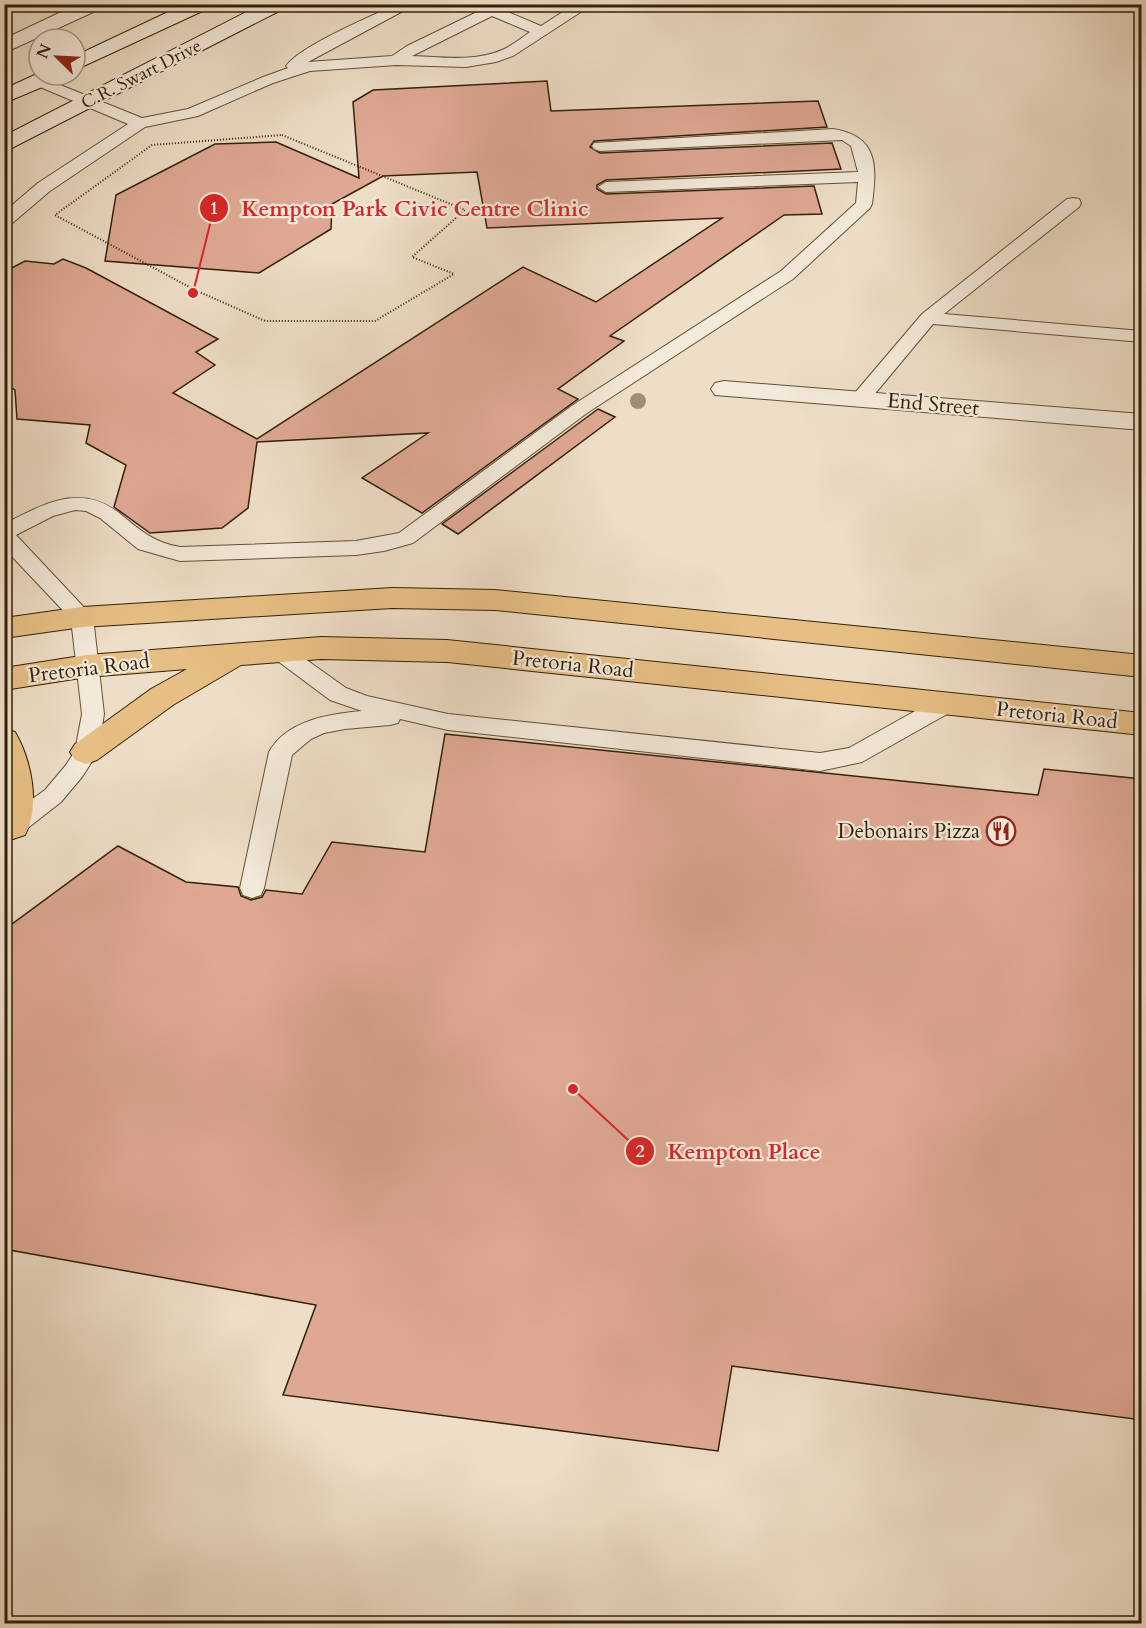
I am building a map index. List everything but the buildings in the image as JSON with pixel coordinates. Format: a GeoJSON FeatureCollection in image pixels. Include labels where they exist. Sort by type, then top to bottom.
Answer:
{"type":"FeatureCollection","features":[{"type":"Feature","properties":{"kind":"main road"},"geometry":{"type":"LineString","coordinates":[[4,47],[95,4]]}},
{"type":"Feature","properties":{"kind":"main road","name":"C.R. Swart Drive"},"geometry":{"type":"LineString","coordinates":[[87,58],[202,4]]}},
{"type":"Feature","properties":{"kind":"main road","name":"C.R. Swart Drive"},"geometry":{"type":"LineString","coordinates":[[4,145],[278,4]]}},
{"type":"Feature","properties":{"kind":"main road"},"geometry":{"type":"LineString","coordinates":[[4,97],[27,86]]}},
{"type":"Feature","properties":{"kind":"main road","name":"End Street"},"geometry":{"type":"LineString","coordinates":[[724,388],[1142,422]]}},
{"type":"Feature","properties":{"kind":"main road"},"geometry":{"type":"LineString","coordinates":[[4,628],[82,617],[392,598],[495,600],[1142,666]]}},
{"type":"Feature","properties":{"kind":"main road","name":"Pretoria Road"},"geometry":{"type":"LineString","coordinates":[[4,679],[87,666],[321,648],[447,651],[1142,724]]}},
{"type":"Feature","properties":{"kind":"main road"},"geometry":{"type":"LineString","coordinates":[[86,752],[162,697],[237,654]]}},
{"type":"Feature","properties":{"kind":"main road"},"geometry":{"type":"LineString","coordinates":[[4,740],[12,754],[16,776],[9,829]]}},
{"type":"Feature","properties":{"kind":"lane"},"geometry":{"type":"LineString","coordinates":[[291,71],[298,61],[310,53],[409,4]]}},
{"type":"Feature","properties":{"kind":"lane"},"geometry":{"type":"LineString","coordinates":[[476,4],[542,32]]}},
{"type":"Feature","properties":{"kind":"lane"},"geometry":{"type":"LineString","coordinates":[[4,221],[44,187],[140,123],[192,113],[291,71],[330,64],[396,60],[466,62],[492,59],[508,53],[586,4]]}},
{"type":"Feature","properties":{"kind":"lane"},"geometry":{"type":"LineString","coordinates":[[396,60],[412,49],[491,11]]}},
{"type":"Feature","properties":{"kind":"lane"},"geometry":{"type":"LineString","coordinates":[[62,87],[140,123]]}},
{"type":"Feature","properties":{"kind":"lane"},"geometry":{"type":"LineString","coordinates":[[9,829],[53,796],[74,771],[86,752],[93,714],[82,617],[4,534],[57,507],[82,504],[104,510],[143,543],[162,552],[180,554],[356,548],[406,538],[580,409],[787,275],[864,204],[867,177],[859,144],[847,136],[833,134],[600,146]]}},
{"type":"Feature","properties":{"kind":"lane"},"geometry":{"type":"LineString","coordinates":[[606,187],[867,177]]}},
{"type":"Feature","properties":{"kind":"lane"},"geometry":{"type":"LineString","coordinates":[[861,398],[928,318],[1073,203]]}},
{"type":"Feature","properties":{"kind":"lane"},"geometry":{"type":"LineString","coordinates":[[928,318],[1142,337]]}},
{"type":"Feature","properties":{"kind":"lane"},"geometry":{"type":"LineString","coordinates":[[279,651],[339,694],[363,703],[448,722],[820,762],[854,756],[948,703]]}},
{"type":"Feature","properties":{"kind":"lane"},"geometry":{"type":"LineString","coordinates":[[252,888],[281,752],[287,744],[307,729],[343,720],[416,715]]}},
{"type":"Feature","properties":{"kind":"path"},"geometry":{"type":"LineString","coordinates":[[282,135],[465,210],[412,257],[454,274],[375,321],[265,321],[195,290],[55,215],[125,165],[152,145],[282,135]]}},
{"type":"Feature","properties":{"kind":"place","name":"Kempton Park Civic Centre Clinic"},"geometry":{"type":"Point","coordinates":[193,293]}},
{"type":"Feature","properties":{"kind":"place","name":"Debonairs Pizza"},"geometry":{"type":"Point","coordinates":[1001,831]}},
{"type":"Feature","properties":{"kind":"place","name":"Kempton Place"},"geometry":{"type":"Point","coordinates":[573,1089]}}]}
